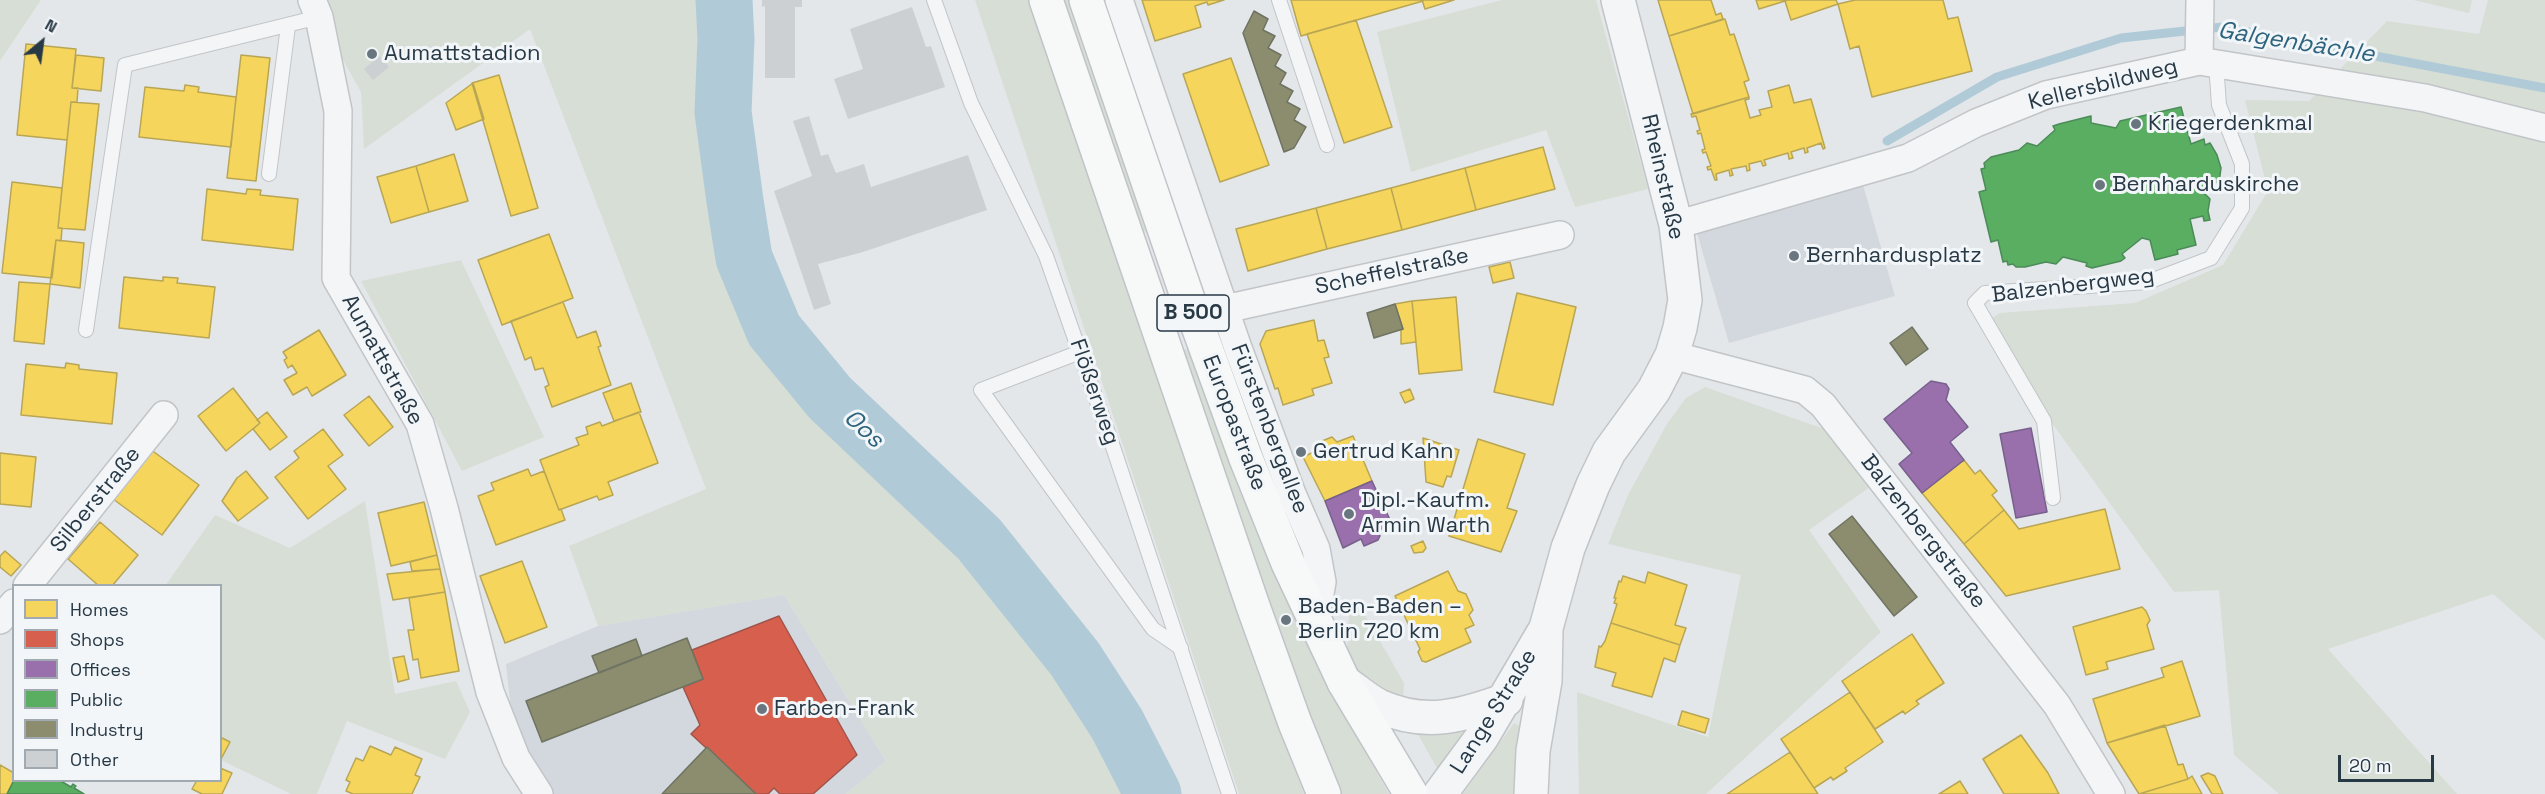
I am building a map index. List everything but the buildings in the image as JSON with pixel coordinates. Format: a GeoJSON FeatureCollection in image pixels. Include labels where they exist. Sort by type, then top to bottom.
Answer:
{"type":"FeatureCollection","features":[{"type":"Feature","properties":{"kind":"main road","name":"Europastraße"},"geometry":{"type":"LineString","coordinates":[[1046,0],[1253,606],[1295,723],[1324,794]]}},
{"type":"Feature","properties":{"kind":"main road","name":"Europastraße"},"geometry":{"type":"LineString","coordinates":[[1086,0],[1187,296],[1245,456],[1288,563],[1344,682],[1411,794]]}},
{"type":"Feature","properties":{"kind":"street","name":"Fürstenbergallee"},"geometry":{"type":"LineString","coordinates":[[1119,0],[1225,309],[1292,494],[1316,549],[1322,582],[1315,621]]}},
{"type":"Feature","properties":{"kind":"street","name":"Rheinstraße"},"geometry":{"type":"LineString","coordinates":[[1618,0],[1676,225],[1685,300],[1672,355]]}},
{"type":"Feature","properties":{"kind":"street"},"geometry":{"type":"LineString","coordinates":[[2200,8],[2205,56]]}},
{"type":"Feature","properties":{"kind":"street","name":"Aumattstraße"},"geometry":{"type":"LineString","coordinates":[[315,9],[338,111],[336,278],[420,424],[444,508],[490,692],[516,758],[539,794]]}},
{"type":"Feature","properties":{"kind":"street","name":"Kellersbildweg"},"geometry":{"type":"LineString","coordinates":[[1676,225],[1908,158],[1976,123],[2046,95],[2205,56],[2425,98],[2545,128]]}},
{"type":"Feature","properties":{"kind":"street","name":"Scheffelstraße"},"geometry":{"type":"LineString","coordinates":[[1225,309],[1560,235]]}},
{"type":"Feature","properties":{"kind":"street","name":"Lange Straße"},"geometry":{"type":"LineString","coordinates":[[1440,794],[1506,700],[1546,628],[1568,548],[1593,485],[1609,452],[1654,390],[1672,355]]}},
{"type":"Feature","properties":{"kind":"street","name":"Balzenbergstraße"},"geometry":{"type":"LineString","coordinates":[[1672,355],[1805,390],[1823,405],[2057,705],[2111,794]]}},
{"type":"Feature","properties":{"kind":"street","name":"Silberstraße"},"geometry":{"type":"LineString","coordinates":[[28,584],[164,415]]}},
{"type":"Feature","properties":{"kind":"street"},"geometry":{"type":"LineString","coordinates":[[0,620],[12,605]]}},
{"type":"Feature","properties":{"kind":"street","name":"Lange Straße"},"geometry":{"type":"LineString","coordinates":[[1531,794],[1533,752],[1545,681],[1546,628]]}},
{"type":"Feature","properties":{"kind":"street"},"geometry":{"type":"LineString","coordinates":[[1344,682],[1378,705],[1410,716],[1430,719],[1460,715],[1506,700]]}},
{"type":"Feature","properties":{"kind":"lane","name":"Flößerweg"},"geometry":{"type":"LineString","coordinates":[[934,0],[971,103],[1046,256],[1229,794]]}},
{"type":"Feature","properties":{"kind":"lane"},"geometry":{"type":"LineString","coordinates":[[1279,0],[1328,145]]}},
{"type":"Feature","properties":{"kind":"lane","name":"Aumattstraße"},"geometry":{"type":"LineString","coordinates":[[86,330],[125,65],[288,26],[315,9]]}},
{"type":"Feature","properties":{"kind":"lane"},"geometry":{"type":"LineString","coordinates":[[269,174],[288,26]]}},
{"type":"Feature","properties":{"kind":"lane","name":"Balzenbergweg"},"geometry":{"type":"LineString","coordinates":[[2053,498],[2044,421],[1975,303],[1984,293],[2148,282],[2211,258],[2242,208],[2242,164],[2219,105],[2205,56]]}},
{"type":"Feature","properties":{"kind":"lane"},"geometry":{"type":"LineString","coordinates":[[1080,352],[981,390],[1153,629],[1181,648]]}},
{"type":"Feature","properties":{"kind":"shaded area"},"geometry":{"type":"Polygon","coordinates":[[[0,0],[41,0],[0,61],[0,0]]]}},
{"type":"Feature","properties":{"kind":"shaded area"},"geometry":{"type":"Polygon","coordinates":[[[312,0],[708,0],[709,61],[720,210],[768,350],[863,466],[976,570],[1103,730],[1133,794],[846,794],[886,761],[784,595],[598,626],[569,546],[706,489],[530,29],[364,149],[361,92],[319,17],[312,0]]]}},
{"type":"Feature","properties":{"kind":"shaded area"},"geometry":{"type":"Polygon","coordinates":[[[975,0],[1029,0],[1255,666],[1304,794],[1239,794],[975,0]]]}},
{"type":"Feature","properties":{"kind":"shaded area"},"geometry":{"type":"Polygon","coordinates":[[[1062,0],[1071,0],[1148,230],[1146,232],[1141,230],[1062,0]]]}},
{"type":"Feature","properties":{"kind":"shaded area"},"geometry":{"type":"Polygon","coordinates":[[[1502,0],[1596,0],[1648,189],[1575,207],[1546,130],[1411,172],[1377,32],[1502,0]]]}},
{"type":"Feature","properties":{"kind":"shaded area"},"geometry":{"type":"Polygon","coordinates":[[[2413,0],[2472,0],[2469,13],[2413,0]]]}},
{"type":"Feature","properties":{"kind":"shaded area"},"geometry":{"type":"Polygon","coordinates":[[[2488,0],[2545,0],[2545,640],[2493,594],[2328,649],[2457,794],[2279,794],[2234,755],[2219,590],[2174,592],[1981,325],[2000,313],[2135,303],[2223,265],[2268,191],[2245,100],[2309,101],[2387,21],[2479,34],[2488,0]]]}},
{"type":"Feature","properties":{"kind":"shaded area","name":"Bernhardusplatz"},"geometry":{"type":"Polygon","coordinates":[[[1863,185],[1895,296],[1729,343],[1697,233],[1863,185]]]}},
{"type":"Feature","properties":{"kind":"shaded area"},"geometry":{"type":"Polygon","coordinates":[[[461,260],[544,437],[462,471],[361,281],[461,260]]]}},
{"type":"Feature","properties":{"kind":"shaded area"},"geometry":{"type":"Polygon","coordinates":[[[1185,349],[1191,351],[1330,690],[1389,794],[1342,794],[1259,574],[1183,351],[1185,349]]]}},
{"type":"Feature","properties":{"kind":"shaded area"},"geometry":{"type":"Polygon","coordinates":[[[1705,387],[1824,429],[1870,487],[1809,530],[1881,632],[1706,794],[1579,794],[1577,692],[1708,737],[1741,575],[1608,544],[1628,495],[1667,424],[1686,398],[1705,387]]]}},
{"type":"Feature","properties":{"kind":"shaded area"},"geometry":{"type":"Polygon","coordinates":[[[365,501],[395,694],[456,681],[470,712],[445,759],[347,721],[317,794],[291,794],[222,760],[222,584],[166,584],[215,515],[290,548],[365,501]]]}},
{"type":"Feature","properties":{"kind":"shaded area"},"geometry":{"type":"Polygon","coordinates":[[[784,595],[886,761],[846,794],[542,794],[516,758],[506,664],[598,626],[784,595]]]}},
{"type":"Feature","properties":{"kind":"shaded area"},"geometry":{"type":"Polygon","coordinates":[[[1356,599],[1404,683],[1403,703],[1359,674],[1347,651],[1350,602],[1356,599]]]}},
{"type":"Feature","properties":{"kind":"shaded area"},"geometry":{"type":"Polygon","coordinates":[[[1514,723],[1522,727],[1520,794],[1463,794],[1514,723]]]}},
{"type":"Feature","properties":{"kind":"shaded area"},"geometry":{"type":"Polygon","coordinates":[[[1415,729],[1462,730],[1463,733],[1438,770],[1415,729]]]}},
{"type":"Feature","properties":{"kind":"waterway","name":"Oos"},"geometry":{"type":"LineString","coordinates":[[724,0],[726,39],[723,112],[735,201],[744,258],[774,330],[830,398],[979,539],[1075,659],[1117,724],[1153,794]]}},
{"type":"Feature","properties":{"kind":"waterway","name":"Galgenbächle"},"geometry":{"type":"LineString","coordinates":[[1887,141],[1997,77],[2121,38],[2222,27],[2545,88]]}},
{"type":"Feature","properties":{"kind":"place","name":"Aumattstadion"},"geometry":{"type":"Point","coordinates":[372,54]}},
{"type":"Feature","properties":{"kind":"place","name":"Kriegerdenkmal"},"geometry":{"type":"Point","coordinates":[2136,124]}},
{"type":"Feature","properties":{"kind":"place","name":"Bernharduskirche"},"geometry":{"type":"Point","coordinates":[2100,185]}},
{"type":"Feature","properties":{"kind":"place","name":"Bernhardusplatz"},"geometry":{"type":"Point","coordinates":[1794,256]}},
{"type":"Feature","properties":{"kind":"place","name":"Gertrud Kahn"},"geometry":{"type":"Point","coordinates":[1301,452]}},
{"type":"Feature","properties":{"kind":"place","name":"Dipl.-Kaufm. Armin Warth"},"geometry":{"type":"Point","coordinates":[1349,514]}},
{"type":"Feature","properties":{"kind":"place","name":"Baden-Baden – Berlin 720 km"},"geometry":{"type":"Point","coordinates":[1286,620]}},
{"type":"Feature","properties":{"kind":"place","name":"Farben-Frank"},"geometry":{"type":"Point","coordinates":[762,709]}}]}
